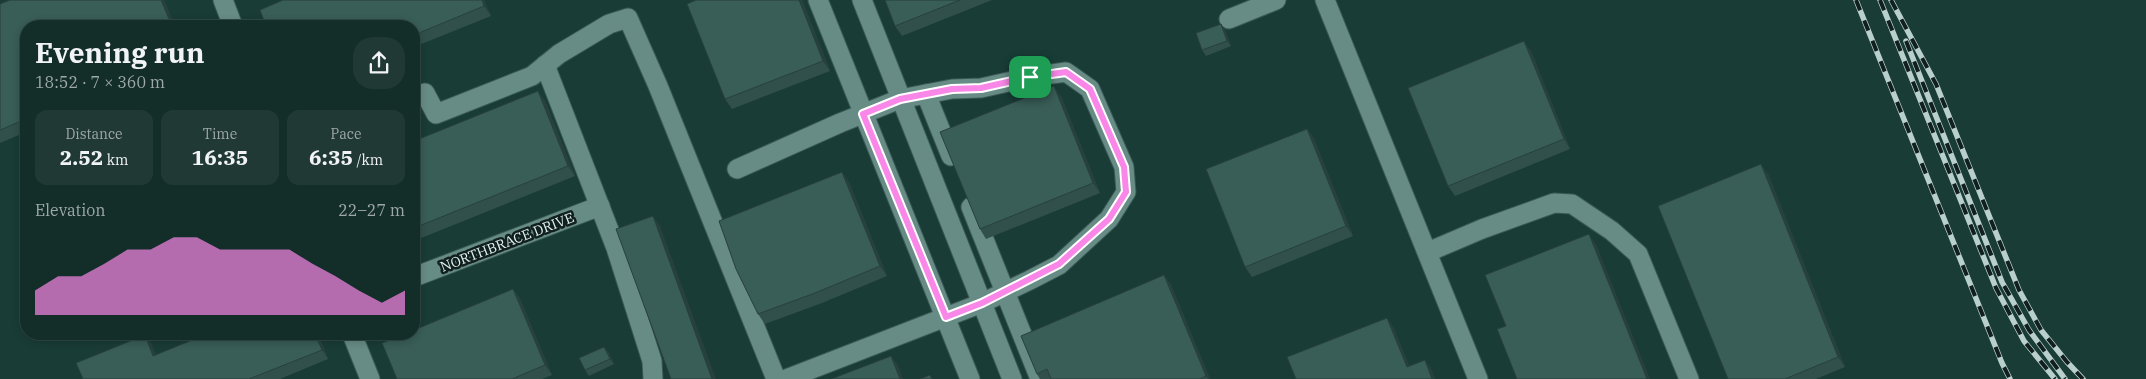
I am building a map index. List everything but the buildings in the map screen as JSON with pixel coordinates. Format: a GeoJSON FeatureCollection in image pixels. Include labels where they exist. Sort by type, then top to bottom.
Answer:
{"type":"FeatureCollection","features":[{"type":"Feature","properties":{"kind":"street"},"geometry":{"type":"LineString","coordinates":[[223,0],[231,20]]}},
{"type":"Feature","properties":{"kind":"street"},"geometry":{"type":"LineString","coordinates":[[818,0],[970,379]]}},
{"type":"Feature","properties":{"kind":"street"},"geometry":{"type":"LineString","coordinates":[[862,0],[1012,379]]}},
{"type":"Feature","properties":{"kind":"street"},"geometry":{"type":"LineString","coordinates":[[1230,19],[1276,0]]}},
{"type":"Feature","properties":{"kind":"street"},"geometry":{"type":"LineString","coordinates":[[1325,0],[1478,379]]}},
{"type":"Feature","properties":{"kind":"street"},"geometry":{"type":"LineString","coordinates":[[420,97],[436,114],[532,76],[559,54],[609,24],[628,18],[662,95],[776,379]]}},
{"type":"Feature","properties":{"kind":"street"},"geometry":{"type":"LineString","coordinates":[[545,65],[600,206],[652,362],[653,379]]}},
{"type":"Feature","properties":{"kind":"street"},"geometry":{"type":"LineString","coordinates":[[737,170],[900,99],[952,89],[981,88],[1030,77],[1066,72],[1090,89],[1124,167],[1126,192],[1109,219],[1059,264],[982,303],[786,379]]}},
{"type":"Feature","properties":{"kind":"street"},"geometry":{"type":"LineString","coordinates":[[926,94],[958,175]]}},
{"type":"Feature","properties":{"kind":"street"},"geometry":{"type":"LineString","coordinates":[[966,193],[1040,379]]}},
{"type":"Feature","properties":{"kind":"street"},"geometry":{"type":"LineString","coordinates":[[1428,252],[1482,228],[1554,203],[1572,204],[1612,231],[1638,254],[1689,379]]}},
{"type":"Feature","properties":{"kind":"street","name":"NORTHBRACE DRIVE"},"geometry":{"type":"LineString","coordinates":[[420,275],[600,206]]}},
{"type":"Feature","properties":{"kind":"street"},"geometry":{"type":"LineString","coordinates":[[354,340],[370,379]]}},
{"type":"Feature","properties":{"kind":"railway"},"geometry":{"type":"LineString","coordinates":[[1856,0],[2010,379]]}},
{"type":"Feature","properties":{"kind":"railway"},"geometry":{"type":"LineString","coordinates":[[1880,0],[1996,288],[2024,341],[2055,379]]}},
{"type":"Feature","properties":{"kind":"railway"},"geometry":{"type":"LineString","coordinates":[[1891,0],[1936,84],[2019,290],[2041,330],[2083,379]]}},
{"type":"Feature","properties":{"kind":"railway"},"geometry":{"type":"LineString","coordinates":[[1906,41],[2002,282],[2029,330],[2065,379]]}},
{"type":"Feature","properties":{"kind":"route"},"geometry":{"type":"LineString","coordinates":[[1066,72],[1090,89],[1124,167],[1126,192],[1109,219],[1059,264],[982,303],[946,317],[863,114],[900,99],[952,89],[981,88],[1030,77],[1066,72]]}}]}
